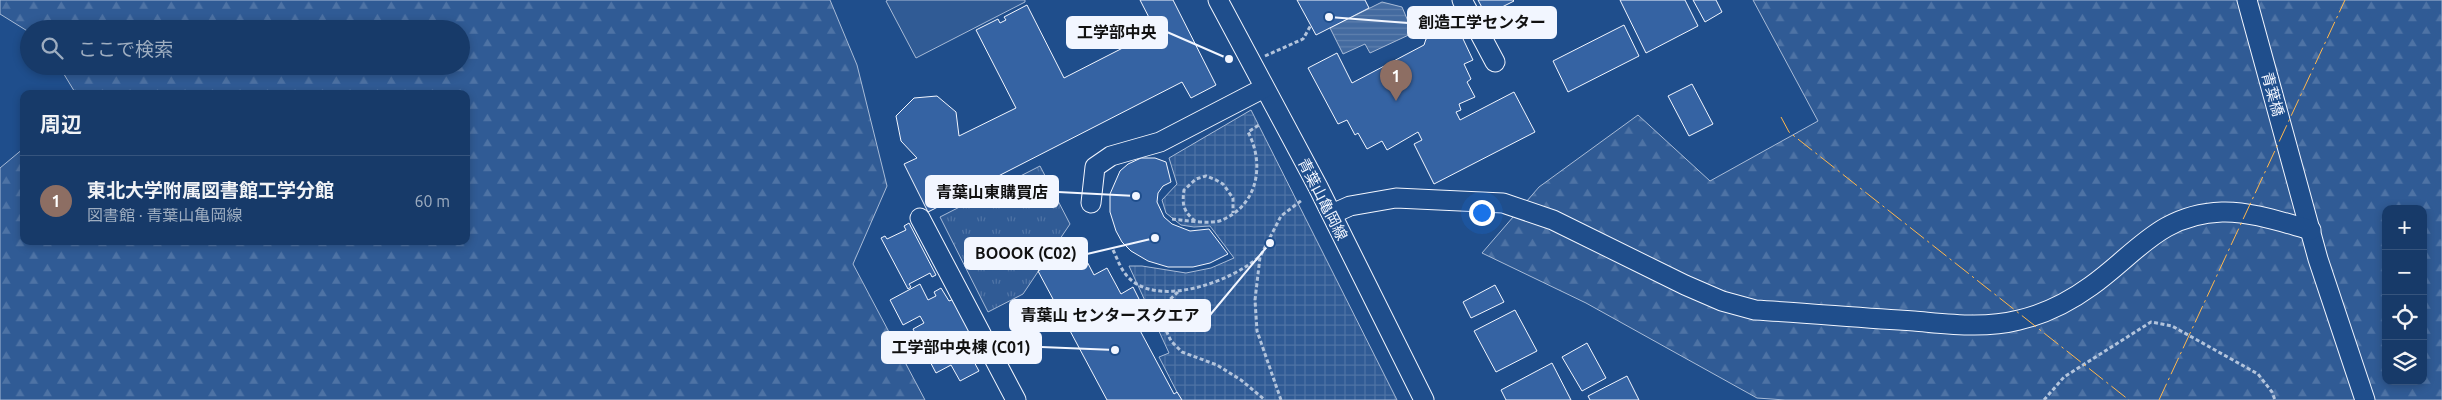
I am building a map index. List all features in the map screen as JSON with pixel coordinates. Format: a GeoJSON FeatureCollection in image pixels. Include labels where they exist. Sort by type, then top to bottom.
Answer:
{"type":"FeatureCollection","features":[{"type":"Feature","properties":{"kind":"street","name":"青葉山亀岡線"},"geometry":{"type":"LineString","coordinates":[[1218,0],[1332,214],[1424,400]]}},
{"type":"Feature","properties":{"kind":"street"},"geometry":{"type":"LineString","coordinates":[[1462,0],[1495,62]]}},
{"type":"Feature","properties":{"kind":"street","name":"青葉橋"},"geometry":{"type":"LineString","coordinates":[[2247,0],[2318,259],[2365,400]]}},
{"type":"Feature","properties":{"kind":"street"},"geometry":{"type":"LineString","coordinates":[[1091,204],[1094,167],[1111,156],[1160,142],[1264,88]]}},
{"type":"Feature","properties":{"kind":"street"},"geometry":{"type":"LineString","coordinates":[[1332,214],[1350,206],[1396,198],[1503,203],[1553,220],[1685,285],[1722,301],[1755,310],[1980,326],[2019,320],[2063,304],[2092,286],[2149,237],[2171,223],[2195,215],[2224,212],[2268,219],[2311,230]]}},
{"type":"Feature","properties":{"kind":"street"},"geometry":{"type":"LineString","coordinates":[[920,218],[1016,400]]}},
{"type":"Feature","properties":{"kind":"path"},"geometry":{"type":"LineString","coordinates":[[1252,64],[1303,39],[1311,25]]}},
{"type":"Feature","properties":{"kind":"path"},"geometry":{"type":"LineString","coordinates":[[1172,219],[1221,221],[1250,197],[1256,180],[1254,144],[1248,132],[1259,125]]}},
{"type":"Feature","properties":{"kind":"path"},"geometry":{"type":"LineString","coordinates":[[1196,221],[1188,215],[1182,205],[1184,190],[1196,179],[1206,176],[1223,184],[1233,198],[1233,212]]}},
{"type":"Feature","properties":{"kind":"path"},"geometry":{"type":"LineString","coordinates":[[1281,400],[1257,331],[1255,300],[1260,257],[1281,216],[1302,200]]}},
{"type":"Feature","properties":{"kind":"path"},"geometry":{"type":"LineString","coordinates":[[1113,250],[1128,277],[1153,291],[1178,292],[1215,281],[1246,268],[1260,257]]}},
{"type":"Feature","properties":{"kind":"path"},"geometry":{"type":"LineString","coordinates":[[1178,292],[1165,304],[1163,324],[1171,341],[1182,352],[1217,365],[1242,380],[1265,400]]}},
{"type":"Feature","properties":{"kind":"path"},"geometry":{"type":"LineString","coordinates":[[2044,400],[2064,377],[2151,322],[2172,326],[2258,374],[2272,392],[2275,400]]}},
{"type":"Feature","properties":{"kind":"green space"},"geometry":{"type":"Polygon","coordinates":[[[0,0],[830,0],[857,65],[887,186],[853,264],[925,400],[0,400],[0,168],[20,151],[20,245],[470,245],[470,90],[74,90],[64,75],[470,75],[470,20],[20,20],[20,26],[0,14],[0,0]]]}},
{"type":"Feature","properties":{"kind":"green space"},"geometry":{"type":"Polygon","coordinates":[[[1753,0],[2442,0],[2442,400],[1785,400],[1757,398],[1586,303],[1482,253],[1539,187],[1638,115],[1710,181],[1818,121],[1753,0]]]}},
{"type":"Feature","properties":{"kind":"green space"},"geometry":{"type":"Polygon","coordinates":[[[1040,166],[1070,224],[1023,294],[988,312],[940,217],[1040,166]]]}},
{"type":"Feature","properties":{"kind":"shaded area"},"geometry":{"type":"Polygon","coordinates":[[[1025,0],[1025,2],[916,58],[886,1],[1025,0]]]}},
{"type":"Feature","properties":{"kind":"shaded area"},"geometry":{"type":"Polygon","coordinates":[[[1382,2],[1402,7],[1413,33],[1370,53],[1365,44],[1343,54],[1330,28],[1382,2]]]}},
{"type":"Feature","properties":{"kind":"shaded area"},"geometry":{"type":"Polygon","coordinates":[[[1251,110],[1397,400],[1181,400],[1159,357],[1169,353],[1129,266],[1142,266],[1186,273],[1211,268],[1234,258],[1210,226],[1194,227],[1181,225],[1166,213],[1162,200],[1177,184],[1169,158],[1251,110]]]}},
{"type":"Feature","properties":{"kind":"building"},"geometry":{"type":"Polygon","coordinates":[[[1140,0],[1173,0],[1216,85],[1191,98],[1182,82],[928,212],[904,164],[917,158],[901,141],[896,116],[914,98],[937,96],[956,112],[959,136],[1016,108],[976,30],[998,19],[1000,23],[1006,20],[1004,17],[1027,5],[1064,78],[1156,31],[1140,0]]]}},
{"type":"Feature","properties":{"kind":"building"},"geometry":{"type":"Polygon","coordinates":[[[1297,0],[1365,0],[1369,8],[1316,35],[1297,0]]]}},
{"type":"Feature","properties":{"kind":"building"},"geometry":{"type":"Polygon","coordinates":[[[1478,0],[1513,0],[1514,1],[1486,15],[1478,0]]]}},
{"type":"Feature","properties":{"kind":"building"},"geometry":{"type":"Polygon","coordinates":[[[1620,0],[1685,0],[1698,26],[1646,53],[1620,0]]]}},
{"type":"Feature","properties":{"kind":"building"},"geometry":{"type":"Polygon","coordinates":[[[1693,0],[1716,0],[1722,12],[1705,22],[1693,0]]]}},
{"type":"Feature","properties":{"kind":"building"},"geometry":{"type":"Polygon","coordinates":[[[1456,24],[1473,60],[1464,64],[1471,79],[1467,82],[1475,97],[1459,104],[1461,110],[1456,112],[1460,120],[1514,92],[1535,132],[1434,184],[1414,144],[1422,140],[1418,132],[1387,150],[1382,141],[1367,149],[1358,133],[1355,135],[1347,120],[1338,124],[1308,68],[1337,53],[1352,83],[1424,45],[1426,39],[1456,24]]]}},
{"type":"Feature","properties":{"kind":"building"},"geometry":{"type":"Polygon","coordinates":[[[1624,25],[1639,56],[1568,92],[1553,61],[1624,25]]]}},
{"type":"Feature","properties":{"kind":"building"},"geometry":{"type":"Polygon","coordinates":[[[1692,84],[1713,124],[1689,136],[1668,96],[1692,84]]]}},
{"type":"Feature","properties":{"kind":"building"},"geometry":{"type":"Polygon","coordinates":[[[1141,158],[1155,158],[1166,162],[1171,182],[1163,186],[1158,193],[1157,202],[1164,217],[1172,224],[1190,231],[1209,229],[1228,254],[1210,263],[1193,267],[1168,267],[1148,261],[1131,251],[1122,242],[1110,212],[1110,194],[1120,171],[1128,164],[1141,158]]]}},
{"type":"Feature","properties":{"kind":"building"},"geometry":{"type":"Polygon","coordinates":[[[909,223],[936,275],[932,277],[930,273],[909,284],[911,287],[908,289],[881,238],[885,236],[887,239],[906,230],[904,226],[909,223]]]}},
{"type":"Feature","properties":{"kind":"building"},"geometry":{"type":"Polygon","coordinates":[[[1080,248],[1094,275],[1107,268],[1121,294],[1133,287],[1140,301],[1128,308],[1174,394],[1177,392],[1182,400],[1107,400],[1038,271],[1080,248]]]}},
{"type":"Feature","properties":{"kind":"building"},"geometry":{"type":"Polygon","coordinates":[[[920,284],[928,300],[936,296],[934,292],[941,288],[949,301],[954,299],[977,341],[973,344],[980,357],[973,360],[979,371],[960,381],[951,365],[936,373],[913,329],[924,323],[920,316],[903,325],[890,300],[920,284]]]}},
{"type":"Feature","properties":{"kind":"building"},"geometry":{"type":"Polygon","coordinates":[[[1495,285],[1504,302],[1471,318],[1463,302],[1495,285]]]}},
{"type":"Feature","properties":{"kind":"building"},"geometry":{"type":"Polygon","coordinates":[[[1515,310],[1537,351],[1496,372],[1474,331],[1515,310]]]}},
{"type":"Feature","properties":{"kind":"building"},"geometry":{"type":"Polygon","coordinates":[[[1587,343],[1606,378],[1582,391],[1562,357],[1587,343]]]}},
{"type":"Feature","properties":{"kind":"building"},"geometry":{"type":"Polygon","coordinates":[[[1552,363],[1571,400],[1506,400],[1501,390],[1552,363]]]}},
{"type":"Feature","properties":{"kind":"building"},"geometry":{"type":"Polygon","coordinates":[[[1627,376],[1639,400],[1590,400],[1588,396],[1627,376]]]}},
{"type":"Feature","properties":{"kind":"power"},"geometry":{"type":"LineString","coordinates":[[2159,400],[2345,0]]}},
{"type":"Feature","properties":{"kind":"power"},"geometry":{"type":"LineString","coordinates":[[1781,117],[1789,132],[2129,400]]}},
{"type":"Feature","properties":{"kind":"place","name":"創造工学センター"},"geometry":{"type":"Point","coordinates":[1329,17]}},
{"type":"Feature","properties":{"kind":"place","name":"工学部中央"},"geometry":{"type":"Point","coordinates":[1229,59]}},
{"type":"Feature","properties":{"kind":"place","name":"東北大学附属図書館工学分館"},"geometry":{"type":"Point","coordinates":[1396,101]}},
{"type":"Feature","properties":{"kind":"place","name":"青葉山東購買店"},"geometry":{"type":"Point","coordinates":[1136,196]}},
{"type":"Feature","properties":{"kind":"place","name":"BOOOK (C02)"},"geometry":{"type":"Point","coordinates":[1155,238]}},
{"type":"Feature","properties":{"kind":"place","name":"青葉山 センタースクエア"},"geometry":{"type":"Point","coordinates":[1270,243]}},
{"type":"Feature","properties":{"kind":"place","name":"工学部中央棟 (C01)"},"geometry":{"type":"Point","coordinates":[1115,350]}}]}
